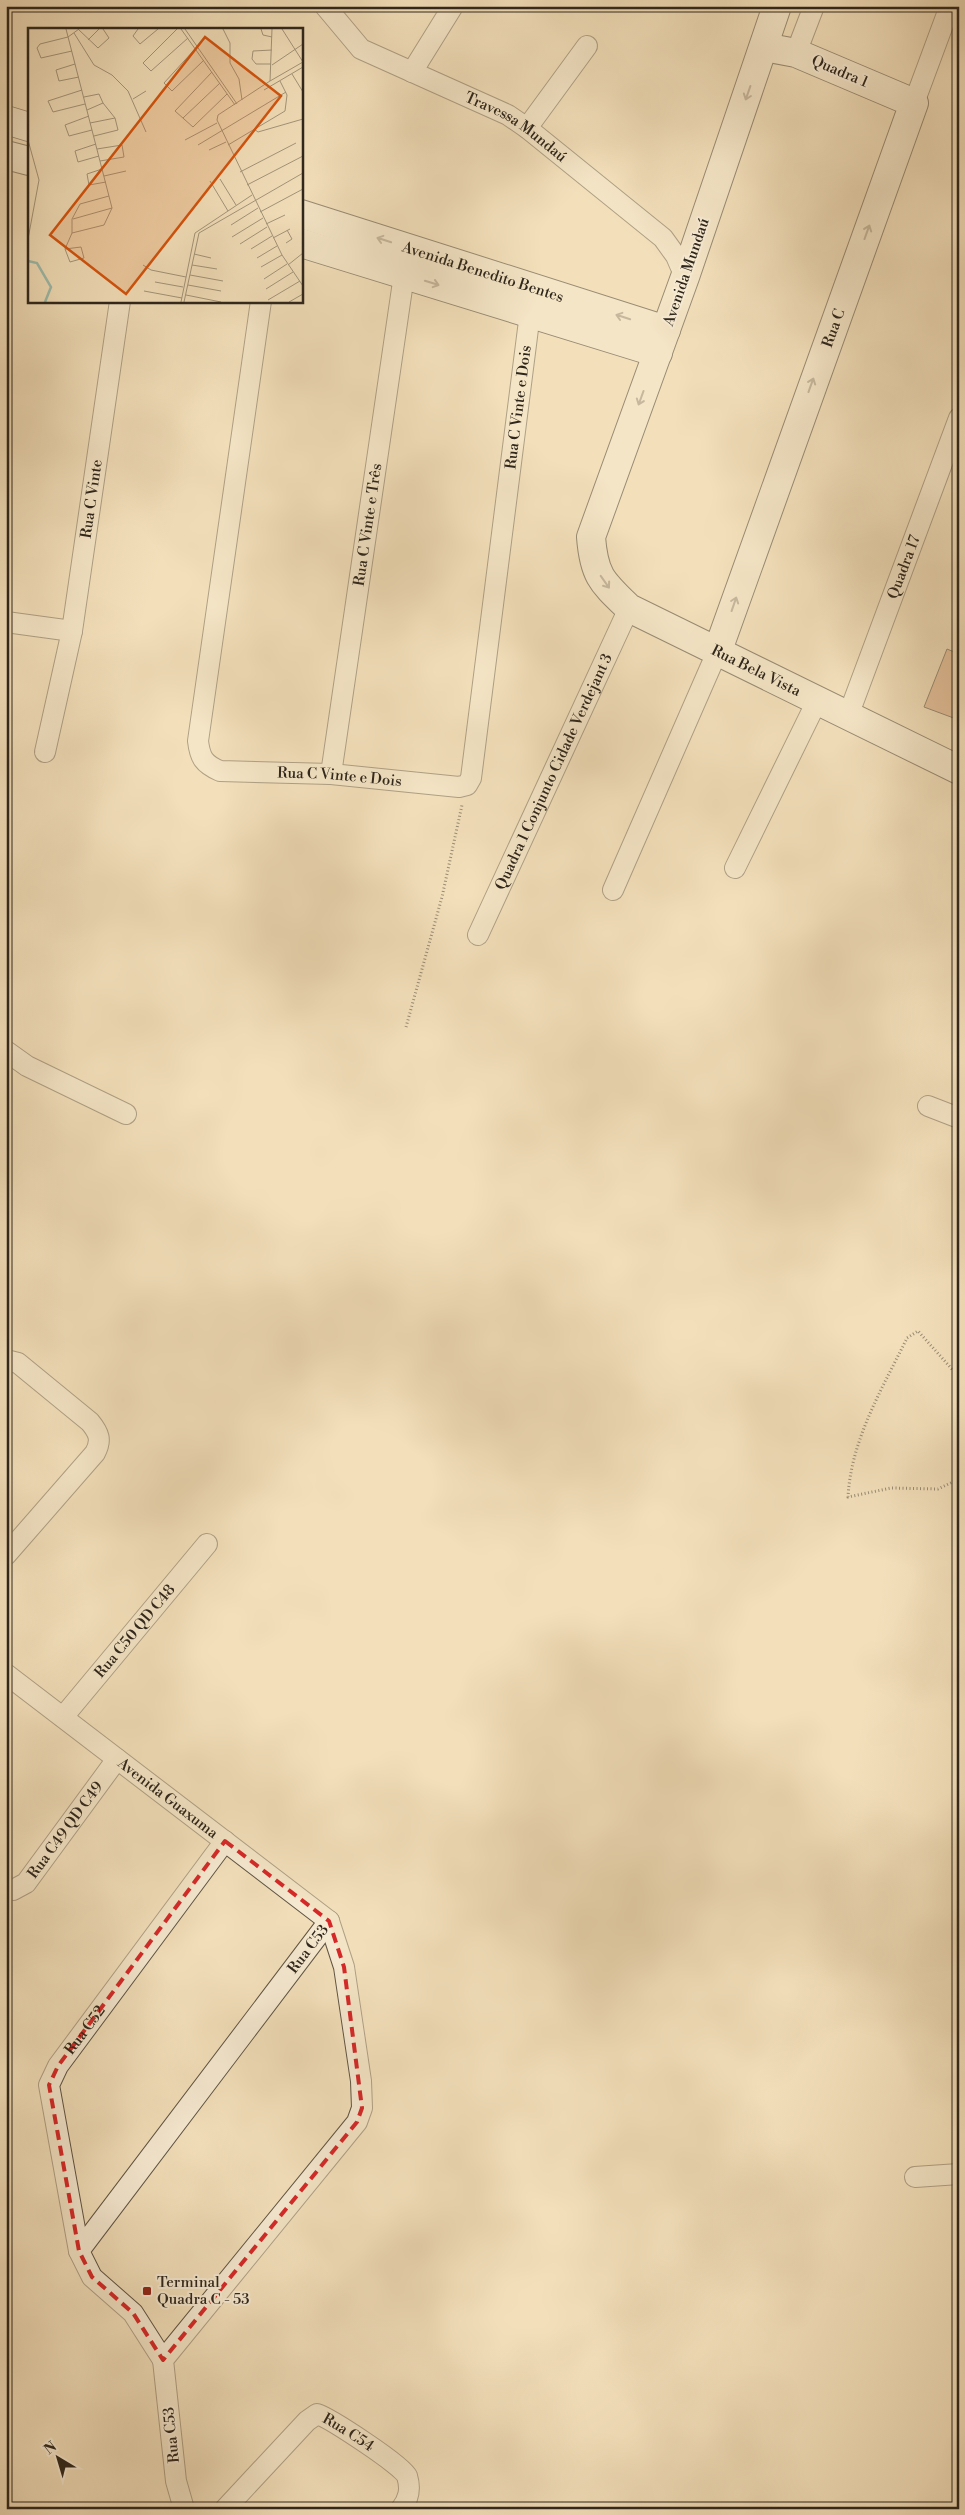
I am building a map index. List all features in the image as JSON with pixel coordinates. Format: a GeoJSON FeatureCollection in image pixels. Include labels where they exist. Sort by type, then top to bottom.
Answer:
{"type":"FeatureCollection","features":[{"type":"Feature","properties":{"kind":"street","name":"Travessa Mundaú"},"geometry":{"type":"LineString","coordinates":[[325,6],[361,49],[508,115],[527,128],[663,238],[676,256],[685,277]]}},
{"type":"Feature","properties":{"kind":"street"},"geometry":{"type":"LineString","coordinates":[[412,72],[453,6]]}},
{"type":"Feature","properties":{"kind":"street","name":"Avenida Mundaú"},"geometry":{"type":"LineString","coordinates":[[591,537],[685,277],[777,6]]}},
{"type":"Feature","properties":{"kind":"street"},"geometry":{"type":"LineString","coordinates":[[796,53],[814,6]]}},
{"type":"Feature","properties":{"kind":"street","name":"Rua C"},"geometry":{"type":"LineString","coordinates":[[718,650],[950,6]]}},
{"type":"Feature","properties":{"kind":"street"},"geometry":{"type":"LineString","coordinates":[[527,128],[587,46]]}},
{"type":"Feature","properties":{"kind":"street","name":"Quadra 1"},"geometry":{"type":"LineString","coordinates":[[764,47],[796,53],[914,102]]}},
{"type":"Feature","properties":{"kind":"street"},"geometry":{"type":"LineString","coordinates":[[6,120],[28,127]]}},
{"type":"Feature","properties":{"kind":"street"},"geometry":{"type":"LineString","coordinates":[[6,155],[28,161]]}},
{"type":"Feature","properties":{"kind":"street","name":"Avenida Benedito Bentes"},"geometry":{"type":"LineString","coordinates":[[302,214],[662,341]]}},
{"type":"Feature","properties":{"kind":"street","name":"Avenida Benedito Bentes"},"geometry":{"type":"LineString","coordinates":[[302,243],[530,313],[662,341]]}},
{"type":"Feature","properties":{"kind":"street","name":"Rua C Vinte e Três"},"geometry":{"type":"LineString","coordinates":[[331,774],[404,275]]}},
{"type":"Feature","properties":{"kind":"street","name":"Rua C Vinte"},"geometry":{"type":"LineString","coordinates":[[45,752],[72,630],[120,302]]}},
{"type":"Feature","properties":{"kind":"street","name":"Rua C Vinte e Dois"},"geometry":{"type":"LineString","coordinates":[[261,302],[198,741],[199,753],[206,765],[220,770],[331,774],[459,788],[467,784],[471,778],[530,313]]}},
{"type":"Feature","properties":{"kind":"street","name":"Quadra 17"},"geometry":{"type":"LineString","coordinates":[[848,716],[958,424]]}},
{"type":"Feature","properties":{"kind":"street","name":"Rua Bela Vista"},"geometry":{"type":"LineString","coordinates":[[591,537],[593,562],[604,584],[629,608],[718,650],[817,701],[959,770]]}},
{"type":"Feature","properties":{"kind":"street","name":"Quadra 1 Conjunto Cidade Verdejant 3"},"geometry":{"type":"LineString","coordinates":[[478,935],[629,608]]}},
{"type":"Feature","properties":{"kind":"street"},"geometry":{"type":"LineString","coordinates":[[6,622],[72,630]]}},
{"type":"Feature","properties":{"kind":"street"},"geometry":{"type":"LineString","coordinates":[[613,890],[718,650]]}},
{"type":"Feature","properties":{"kind":"street"},"geometry":{"type":"LineString","coordinates":[[735,868],[817,701]]}},
{"type":"Feature","properties":{"kind":"street"},"geometry":{"type":"LineString","coordinates":[[6,1051],[27,1066],[126,1114]]}},
{"type":"Feature","properties":{"kind":"street"},"geometry":{"type":"LineString","coordinates":[[928,1106],[959,1118]]}},
{"type":"Feature","properties":{"kind":"street"},"geometry":{"type":"LineString","coordinates":[[6,1360],[18,1363],[90,1422],[98,1432],[100,1444],[95,1453],[6,1556]]}},
{"type":"Feature","properties":{"kind":"street","name":"Rua C50 QD C48"},"geometry":{"type":"LineString","coordinates":[[63,1717],[207,1544]]}},
{"type":"Feature","properties":{"kind":"street","name":"Avenida Guaxuma"},"geometry":{"type":"LineString","coordinates":[[7,1676],[329,1921]]}},
{"type":"Feature","properties":{"kind":"street","name":"Rua C49 QD C49"},"geometry":{"type":"LineString","coordinates":[[6,1888],[13,1890],[26,1883],[117,1759]]}},
{"type":"Feature","properties":{"kind":"street","name":"Rua C52"},"geometry":{"type":"LineString","coordinates":[[79,2251],[50,2085],[58,2066],[225,1842]]}},
{"type":"Feature","properties":{"kind":"street","name":"Rua C53"},"geometry":{"type":"LineString","coordinates":[[184,2509],[176,2481],[163,2360],[133,2313],[92,2278],[79,2251],[329,1921]]}},
{"type":"Feature","properties":{"kind":"street","name":"Rua C53"},"geometry":{"type":"LineString","coordinates":[[163,2360],[357,2122],[362,2108],[361,2081],[344,1967],[329,1921]]}},
{"type":"Feature","properties":{"kind":"street"},"geometry":{"type":"LineString","coordinates":[[915,2176],[959,2174]]}},
{"type":"Feature","properties":{"kind":"street","name":"Rua C54"},"geometry":{"type":"LineString","coordinates":[[225,2509],[307,2421],[317,2414],[391,2460],[406,2474],[410,2491],[401,2509]]}},
{"type":"Feature","properties":{"kind":"path"},"geometry":{"type":"LineString","coordinates":[[406,1026],[442,898],[467,784]]}},
{"type":"Feature","properties":{"kind":"path"},"geometry":{"type":"LineString","coordinates":[[959,1377],[918,1331],[907,1338],[862,1432],[849,1472],[848,1497],[890,1488],[938,1489],[959,1479]]}},
{"type":"Feature","properties":{"kind":"highlighted area"},"geometry":{"type":"Polygon","coordinates":[[[225,1841],[329,1921],[344,1967],[362,2108],[357,2122],[163,2360],[133,2313],[92,2277],[79,2251],[49,2085],[58,2066],[225,1841]]]}},
{"type":"Feature","properties":{"kind":"building"},"geometry":{"type":"Polygon","coordinates":[[[947,649],[959,654],[959,720],[924,707],[947,649]]]}},
{"type":"Feature","properties":{"kind":"place","name":"Terminal Quadra C - 53"},"geometry":{"type":"Point","coordinates":[147,2291]}}]}
